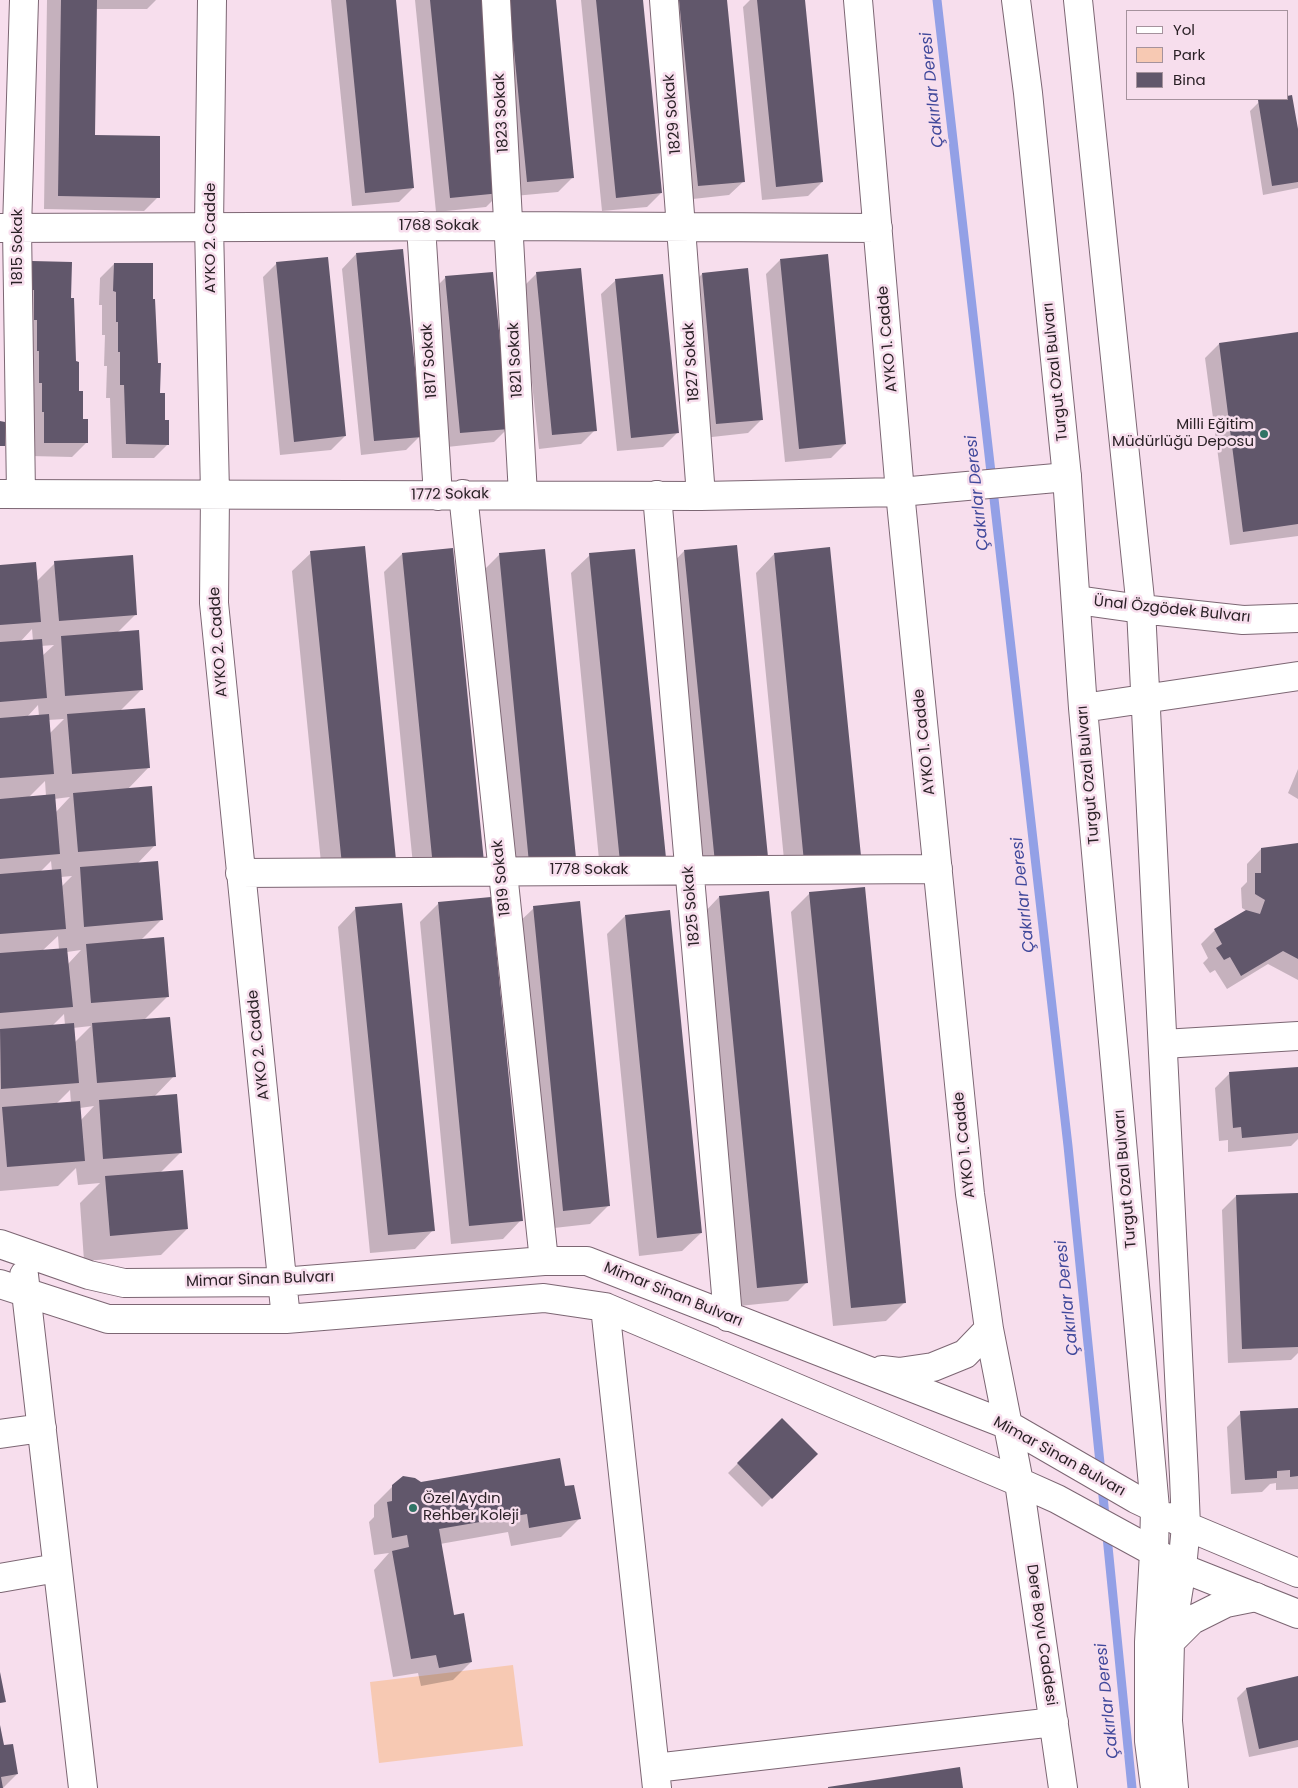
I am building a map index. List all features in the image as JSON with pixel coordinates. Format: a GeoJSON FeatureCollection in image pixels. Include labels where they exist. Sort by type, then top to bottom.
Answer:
{"type":"FeatureCollection","features":[{"type":"Feature","properties":{"kind":"street","name":"1815 Sokak"},"geometry":{"type":"LineString","coordinates":[[10,494],[9,228],[24,0]]}},
{"type":"Feature","properties":{"kind":"street","name":"AYKO 2. Cadde"},"geometry":{"type":"LineString","coordinates":[[212,0],[209,226],[215,493],[214,603],[286,1320]]}},
{"type":"Feature","properties":{"kind":"street","name":"1823 Sokak"},"geometry":{"type":"LineString","coordinates":[[496,0],[509,226]]}},
{"type":"Feature","properties":{"kind":"street","name":"1829 Sokak"},"geometry":{"type":"LineString","coordinates":[[664,0],[682,228]]}},
{"type":"Feature","properties":{"kind":"street","name":"AYKO 1. Cadde"},"geometry":{"type":"LineString","coordinates":[[858,0],[900,492],[970,1194],[989,1329],[1018,1482]]}},
{"type":"Feature","properties":{"kind":"street","name":"Turgut Ozal Bulvarı"},"geometry":{"type":"LineString","coordinates":[[1016,0],[1028,93],[1067,477],[1077,600],[1083,708],[1146,1503],[1150,1642],[1149,1741],[1154,1788]]}},
{"type":"Feature","properties":{"kind":"street"},"geometry":{"type":"LineString","coordinates":[[1078,0],[1141,609],[1147,698],[1186,1526],[1182,1568],[1170,1642],[1168,1721],[1174,1788]]}},
{"type":"Feature","properties":{"kind":"street","name":"1768 Sokak"},"geometry":{"type":"LineString","coordinates":[[9,228],[209,226],[878,228]]}},
{"type":"Feature","properties":{"kind":"street","name":"1817 Sokak"},"geometry":{"type":"LineString","coordinates":[[421,226],[451,495]]}},
{"type":"Feature","properties":{"kind":"street","name":"1821 Sokak"},"geometry":{"type":"LineString","coordinates":[[509,226],[523,495]]}},
{"type":"Feature","properties":{"kind":"street","name":"1827 Sokak"},"geometry":{"type":"LineString","coordinates":[[682,228],[701,496]]}},
{"type":"Feature","properties":{"kind":"street","name":"1772 Sokak"},"geometry":{"type":"LineString","coordinates":[[10,494],[215,493],[701,496],[900,492],[1067,477]]}},
{"type":"Feature","properties":{"kind":"street","name":"1819 Sokak"},"geometry":{"type":"LineString","coordinates":[[451,495],[501,870],[544,1261]]}},
{"type":"Feature","properties":{"kind":"street","name":"1825 Sokak"},"geometry":{"type":"LineString","coordinates":[[657,495],[728,1317]]}},
{"type":"Feature","properties":{"kind":"street","name":"Ünal Özgödek Bulvarı"},"geometry":{"type":"LineString","coordinates":[[1077,600],[1243,620],[1298,618]]}},
{"type":"Feature","properties":{"kind":"street"},"geometry":{"type":"LineString","coordinates":[[1083,708],[1298,676]]}},
{"type":"Feature","properties":{"kind":"street","name":"1778 Sokak"},"geometry":{"type":"LineString","coordinates":[[240,873],[938,868]]}},
{"type":"Feature","properties":{"kind":"street"},"geometry":{"type":"LineString","coordinates":[[1163,1044],[1298,1036]]}},
{"type":"Feature","properties":{"kind":"street"},"geometry":{"type":"LineString","coordinates":[[10,1247],[27,1292],[83,1788]]}},
{"type":"Feature","properties":{"kind":"street","name":"Mimar Sinan Bulvarı"},"geometry":{"type":"LineString","coordinates":[[10,1247],[89,1275],[124,1282],[281,1282],[544,1261],[587,1261],[728,1317],[866,1368],[1008,1425],[1054,1453],[1186,1526],[1298,1573]]}},
{"type":"Feature","properties":{"kind":"street"},"geometry":{"type":"LineString","coordinates":[[0,1284],[108,1319],[286,1320],[544,1298],[605,1308],[1057,1499],[1182,1568],[1298,1614]]}},
{"type":"Feature","properties":{"kind":"street"},"geometry":{"type":"LineString","coordinates":[[605,1308],[656,1778],[1054,1722]]}},
{"type":"Feature","properties":{"kind":"street"},"geometry":{"type":"LineString","coordinates":[[866,1368],[900,1372],[933,1367],[965,1354],[989,1329]]}},
{"type":"Feature","properties":{"kind":"street"},"geometry":{"type":"LineString","coordinates":[[0,1434],[42,1428]]}},
{"type":"Feature","properties":{"kind":"street","name":"Dere Boyu Caddesi"},"geometry":{"type":"LineString","coordinates":[[1018,1482],[1063,1788]]}},
{"type":"Feature","properties":{"kind":"street"},"geometry":{"type":"LineString","coordinates":[[0,1578],[57,1568]]}},
{"type":"Feature","properties":{"kind":"street"},"geometry":{"type":"LineString","coordinates":[[1170,1642],[1192,1620],[1226,1603],[1256,1597]]}},
{"type":"Feature","properties":{"kind":"green space"},"geometry":{"type":"Polygon","coordinates":[[[513,1665],[523,1746],[379,1763],[370,1682],[513,1665]]]}},
{"type":"Feature","properties":{"kind":"building"},"geometry":{"type":"Polygon","coordinates":[[[61,0],[97,0],[95,135],[160,136],[160,198],[58,196],[61,0]]]}},
{"type":"Feature","properties":{"kind":"building"},"geometry":{"type":"Polygon","coordinates":[[[346,0],[396,0],[414,188],[365,193],[346,0]]]}},
{"type":"Feature","properties":{"kind":"building"},"geometry":{"type":"Polygon","coordinates":[[[430,0],[482,0],[501,193],[450,198],[430,0]]]}},
{"type":"Feature","properties":{"kind":"building"},"geometry":{"type":"Polygon","coordinates":[[[509,0],[556,0],[574,178],[527,182],[509,0]]]}},
{"type":"Feature","properties":{"kind":"building"},"geometry":{"type":"Polygon","coordinates":[[[596,0],[643,0],[662,193],[616,198],[596,0]]]}},
{"type":"Feature","properties":{"kind":"building"},"geometry":{"type":"Polygon","coordinates":[[[679,0],[727,0],[745,182],[698,186],[679,0]]]}},
{"type":"Feature","properties":{"kind":"building"},"geometry":{"type":"Polygon","coordinates":[[[757,0],[805,0],[823,182],[776,187],[757,0]]]}},
{"type":"Feature","properties":{"kind":"building"},"geometry":{"type":"Polygon","coordinates":[[[1292,95],[1298,129],[1298,182],[1272,186],[1258,100],[1288,100],[1288,96],[1292,95]]]}},
{"type":"Feature","properties":{"kind":"building"},"geometry":{"type":"Polygon","coordinates":[[[403,249],[422,437],[374,441],[356,253],[403,249]]]}},
{"type":"Feature","properties":{"kind":"building"},"geometry":{"type":"Polygon","coordinates":[[[828,254],[846,444],[799,449],[780,259],[828,254]]]}},
{"type":"Feature","properties":{"kind":"building"},"geometry":{"type":"Polygon","coordinates":[[[328,257],[346,436],[294,442],[276,262],[328,257]]]}},
{"type":"Feature","properties":{"kind":"building"},"geometry":{"type":"Polygon","coordinates":[[[32,261],[72,262],[71,298],[74,298],[76,361],[79,362],[79,391],[83,391],[83,419],[88,419],[88,443],[44,443],[44,412],[42,412],[42,383],[39,383],[39,351],[37,351],[37,320],[34,320],[32,261]]]}},
{"type":"Feature","properties":{"kind":"building"},"geometry":{"type":"Polygon","coordinates":[[[114,263],[153,263],[153,299],[155,299],[158,363],[161,363],[160,393],[165,393],[165,420],[169,420],[169,445],[126,444],[124,385],[120,385],[116,292],[113,291],[114,263]]]}},
{"type":"Feature","properties":{"kind":"building"},"geometry":{"type":"Polygon","coordinates":[[[581,268],[597,431],[552,435],[536,272],[581,268]]]}},
{"type":"Feature","properties":{"kind":"building"},"geometry":{"type":"Polygon","coordinates":[[[748,268],[763,420],[716,424],[702,273],[748,268]]]}},
{"type":"Feature","properties":{"kind":"building"},"geometry":{"type":"Polygon","coordinates":[[[493,272],[509,429],[460,433],[445,276],[493,272]]]}},
{"type":"Feature","properties":{"kind":"building"},"geometry":{"type":"Polygon","coordinates":[[[663,274],[679,433],[631,438],[615,279],[663,274]]]}},
{"type":"Feature","properties":{"kind":"building","name":"Milli Eğitim Müdürlüğü Deposu"},"geometry":{"type":"Polygon","coordinates":[[[1298,332],[1298,524],[1243,532],[1219,343],[1298,332]]]}},
{"type":"Feature","properties":{"kind":"building"},"geometry":{"type":"Polygon","coordinates":[[[0,421],[5,422],[5,446],[0,446],[0,421]]]}},
{"type":"Feature","properties":{"kind":"building"},"geometry":{"type":"Polygon","coordinates":[[[737,545],[768,857],[715,863],[684,550],[737,545]]]}},
{"type":"Feature","properties":{"kind":"building"},"geometry":{"type":"Polygon","coordinates":[[[365,546],[396,860],[342,865],[310,551],[365,546]]]}},
{"type":"Feature","properties":{"kind":"building"},"geometry":{"type":"Polygon","coordinates":[[[830,547],[861,856],[804,862],[774,553],[830,547]]]}},
{"type":"Feature","properties":{"kind":"building"},"geometry":{"type":"Polygon","coordinates":[[[453,548],[484,862],[433,867],[402,553],[453,548]]]}},
{"type":"Feature","properties":{"kind":"building"},"geometry":{"type":"Polygon","coordinates":[[[545,549],[576,858],[529,863],[499,553],[545,549]]]}},
{"type":"Feature","properties":{"kind":"building"},"geometry":{"type":"Polygon","coordinates":[[[635,549],[666,858],[620,862],[589,553],[635,549]]]}},
{"type":"Feature","properties":{"kind":"building"},"geometry":{"type":"Polygon","coordinates":[[[133,555],[137,615],[59,621],[54,561],[133,555]]]}},
{"type":"Feature","properties":{"kind":"building"},"geometry":{"type":"Polygon","coordinates":[[[36,562],[41,622],[0,625],[0,565],[36,562]]]}},
{"type":"Feature","properties":{"kind":"building"},"geometry":{"type":"Polygon","coordinates":[[[139,630],[143,690],[65,696],[61,636],[139,630]]]}},
{"type":"Feature","properties":{"kind":"building"},"geometry":{"type":"Polygon","coordinates":[[[42,639],[47,698],[0,702],[0,642],[42,639]]]}},
{"type":"Feature","properties":{"kind":"building"},"geometry":{"type":"Polygon","coordinates":[[[145,708],[150,768],[72,774],[67,714],[145,708]]]}},
{"type":"Feature","properties":{"kind":"building"},"geometry":{"type":"Polygon","coordinates":[[[49,714],[54,774],[0,778],[0,718],[49,714]]]}},
{"type":"Feature","properties":{"kind":"building"},"geometry":{"type":"Polygon","coordinates":[[[152,786],[156,846],[78,852],[73,793],[152,786]]]}},
{"type":"Feature","properties":{"kind":"building"},"geometry":{"type":"Polygon","coordinates":[[[55,794],[60,854],[0,859],[0,799],[55,794]]]}},
{"type":"Feature","properties":{"kind":"building"},"geometry":{"type":"Polygon","coordinates":[[[1298,843],[1298,959],[1283,951],[1241,976],[1230,957],[1224,960],[1216,948],[1222,944],[1214,929],[1246,910],[1260,914],[1265,900],[1255,894],[1255,873],[1261,873],[1261,848],[1298,843]]]}},
{"type":"Feature","properties":{"kind":"building"},"geometry":{"type":"Polygon","coordinates":[[[158,861],[163,920],[84,927],[80,867],[158,861]]]}},
{"type":"Feature","properties":{"kind":"building"},"geometry":{"type":"Polygon","coordinates":[[[61,869],[66,929],[0,934],[0,874],[61,869]]]}},
{"type":"Feature","properties":{"kind":"building"},"geometry":{"type":"Polygon","coordinates":[[[865,887],[906,1303],[851,1308],[809,892],[865,887]]]}},
{"type":"Feature","properties":{"kind":"building"},"geometry":{"type":"Polygon","coordinates":[[[769,891],[808,1283],[757,1288],[719,896],[769,891]]]}},
{"type":"Feature","properties":{"kind":"building"},"geometry":{"type":"Polygon","coordinates":[[[491,897],[523,1221],[469,1226],[438,902],[491,897]]]}},
{"type":"Feature","properties":{"kind":"building"},"geometry":{"type":"Polygon","coordinates":[[[580,901],[610,1206],[563,1211],[533,906],[580,901]]]}},
{"type":"Feature","properties":{"kind":"building"},"geometry":{"type":"Polygon","coordinates":[[[402,903],[435,1231],[388,1235],[355,907],[402,903]]]}},
{"type":"Feature","properties":{"kind":"building"},"geometry":{"type":"Polygon","coordinates":[[[670,910],[702,1233],[657,1238],[625,915],[670,910]]]}},
{"type":"Feature","properties":{"kind":"building"},"geometry":{"type":"Polygon","coordinates":[[[164,937],[169,997],[91,1003],[86,944],[164,937]]]}},
{"type":"Feature","properties":{"kind":"building"},"geometry":{"type":"Polygon","coordinates":[[[67,948],[73,1007],[0,1013],[0,953],[67,948]]]}},
{"type":"Feature","properties":{"kind":"building"},"geometry":{"type":"Polygon","coordinates":[[[170,1017],[176,1077],[97,1083],[92,1023],[170,1017]]]}},
{"type":"Feature","properties":{"kind":"building"},"geometry":{"type":"Polygon","coordinates":[[[74,1023],[79,1083],[1,1089],[0,1029],[74,1023]]]}},
{"type":"Feature","properties":{"kind":"building"},"geometry":{"type":"Polygon","coordinates":[[[1298,1067],[1298,1133],[1242,1138],[1241,1127],[1233,1128],[1229,1072],[1298,1067]]]}},
{"type":"Feature","properties":{"kind":"building"},"geometry":{"type":"Polygon","coordinates":[[[177,1094],[182,1153],[103,1159],[99,1100],[177,1094]]]}},
{"type":"Feature","properties":{"kind":"building"},"geometry":{"type":"Polygon","coordinates":[[[80,1101],[85,1161],[7,1167],[2,1107],[80,1101]]]}},
{"type":"Feature","properties":{"kind":"building"},"geometry":{"type":"Polygon","coordinates":[[[183,1170],[188,1229],[110,1236],[105,1176],[183,1170]]]}},
{"type":"Feature","properties":{"kind":"building"},"geometry":{"type":"Polygon","coordinates":[[[1298,1193],[1298,1347],[1242,1349],[1236,1195],[1298,1193]]]}},
{"type":"Feature","properties":{"kind":"building"},"geometry":{"type":"Polygon","coordinates":[[[1298,1408],[1298,1476],[1290,1477],[1290,1470],[1277,1471],[1277,1478],[1245,1480],[1240,1411],[1298,1408]]]}},
{"type":"Feature","properties":{"kind":"building"},"geometry":{"type":"Polygon","coordinates":[[[782,1418],[818,1454],[772,1499],[737,1463],[782,1418]]]}},
{"type":"Feature","properties":{"kind":"building"},"geometry":{"type":"Polygon","coordinates":[[[560,1458],[565,1486],[574,1485],[581,1519],[529,1528],[527,1514],[439,1529],[454,1615],[464,1613],[472,1662],[439,1668],[436,1655],[411,1659],[392,1551],[409,1547],[407,1535],[392,1538],[387,1502],[392,1501],[392,1485],[403,1476],[415,1478],[421,1482],[560,1458]]]}},
{"type":"Feature","properties":{"kind":"building"},"geometry":{"type":"Polygon","coordinates":[[[0,1672],[6,1702],[0,1703],[0,1672]]]}},
{"type":"Feature","properties":{"kind":"building"},"geometry":{"type":"Polygon","coordinates":[[[1298,1676],[1298,1740],[1259,1749],[1246,1688],[1298,1676]]]}},
{"type":"Feature","properties":{"kind":"building"},"geometry":{"type":"Polygon","coordinates":[[[0,1725],[4,1745],[13,1744],[18,1774],[1,1777],[3,1788],[0,1788],[0,1725]]]}},
{"type":"Feature","properties":{"kind":"building"},"geometry":{"type":"Polygon","coordinates":[[[960,1767],[963,1788],[828,1788],[828,1787],[960,1767]]]}},
{"type":"Feature","properties":{"kind":"waterway","name":"Çakırlar Deresi"},"geometry":{"type":"LineString","coordinates":[[937,0],[1068,1146],[1101,1473]]}},
{"type":"Feature","properties":{"kind":"waterway","name":"Çakırlar Deresi"},"geometry":{"type":"LineString","coordinates":[[1102,1486],[1132,1788]]}},
{"type":"Feature","properties":{"kind":"place","name":"Milli Eğitim Müdürlüğü Deposu"},"geometry":{"type":"Point","coordinates":[1264,434]}},
{"type":"Feature","properties":{"kind":"place","name":"Özel Aydın Rehber Koleji"},"geometry":{"type":"Point","coordinates":[413,1508]}}]}
